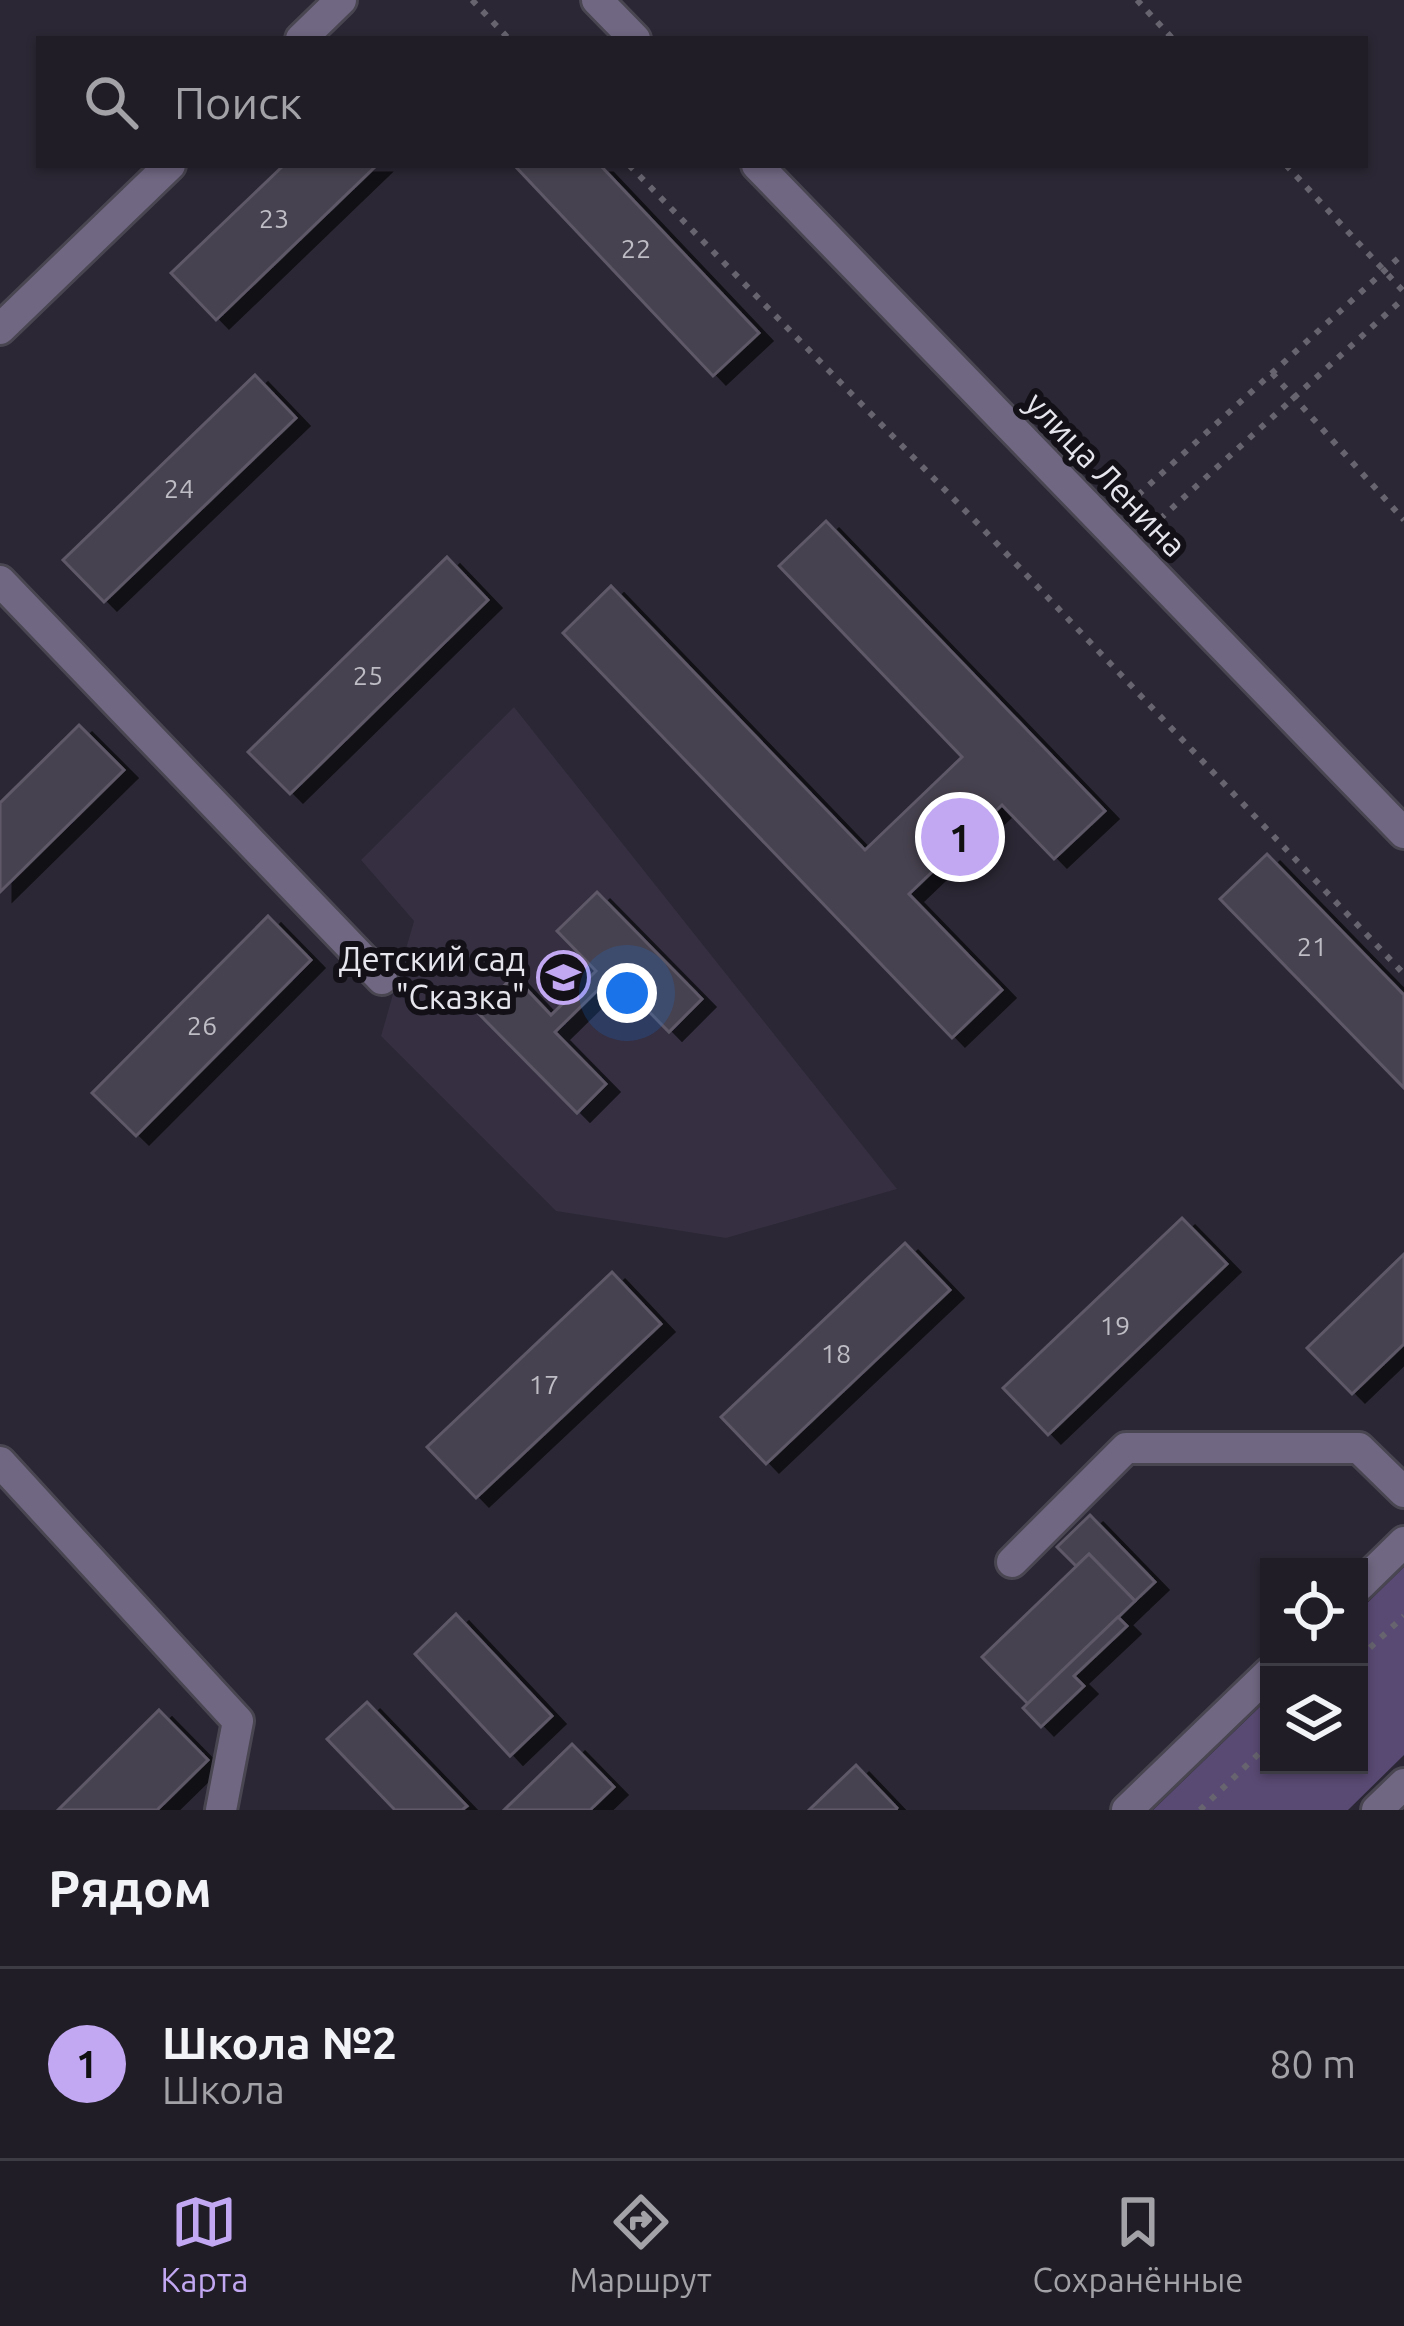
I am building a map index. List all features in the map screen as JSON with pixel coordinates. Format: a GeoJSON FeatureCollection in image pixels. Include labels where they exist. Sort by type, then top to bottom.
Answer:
{"type":"FeatureCollection","features":[{"type":"Feature","properties":{"kind":"street"},"geometry":{"type":"LineString","coordinates":[[304,36],[341,0]]}},
{"type":"Feature","properties":{"kind":"street"},"geometry":{"type":"LineString","coordinates":[[597,0],[632,36]]}},
{"type":"Feature","properties":{"kind":"street"},"geometry":{"type":"LineString","coordinates":[[0,329],[167,168]]}},
{"type":"Feature","properties":{"kind":"street","name":"улица Ленина"},"geometry":{"type":"LineString","coordinates":[[760,168],[1404,833]]}},
{"type":"Feature","properties":{"kind":"street"},"geometry":{"type":"LineString","coordinates":[[0,581],[382,979]]}},
{"type":"Feature","properties":{"kind":"street"},"geometry":{"type":"LineString","coordinates":[[1012,1562],[1126,1448],[1359,1448],[1404,1492]]}},
{"type":"Feature","properties":{"kind":"street"},"geometry":{"type":"LineString","coordinates":[[0,1462],[238,1721],[222,1808]]}},
{"type":"Feature","properties":{"kind":"street"},"geometry":{"type":"LineString","coordinates":[[1368,1577],[1404,1542]]}},
{"type":"Feature","properties":{"kind":"street"},"geometry":{"type":"LineString","coordinates":[[1127,1810],[1260,1682]]}},
{"type":"Feature","properties":{"kind":"street"},"geometry":{"type":"LineString","coordinates":[[1377,1810],[1404,1784]]}},
{"type":"Feature","properties":{"kind":"path"},"geometry":{"type":"LineString","coordinates":[[472,0],[506,36]]}},
{"type":"Feature","properties":{"kind":"path"},"geometry":{"type":"LineString","coordinates":[[1138,0],[1170,36]]}},
{"type":"Feature","properties":{"kind":"path"},"geometry":{"type":"LineString","coordinates":[[632,168],[1404,974]]}},
{"type":"Feature","properties":{"kind":"path"},"geometry":{"type":"LineString","coordinates":[[1128,548],[1404,295],[1289,168]]}},
{"type":"Feature","properties":{"kind":"path"},"geometry":{"type":"LineString","coordinates":[[1106,525],[1404,253]]}},
{"type":"Feature","properties":{"kind":"path"},"geometry":{"type":"LineString","coordinates":[[1272,373],[1404,520]]}},
{"type":"Feature","properties":{"kind":"path"},"geometry":{"type":"LineString","coordinates":[[1368,1650],[1404,1616]]}},
{"type":"Feature","properties":{"kind":"path"},"geometry":{"type":"LineString","coordinates":[[1200,1810],[1260,1753]]}},
{"type":"Feature","properties":{"kind":"shaded area","name":"Детский сад \"Сказка\""},"geometry":{"type":"Polygon","coordinates":[[[514,707],[897,1189],[726,1238],[556,1211],[381,1036],[414,921],[361,860],[514,707]]]}},
{"type":"Feature","properties":{"kind":"shaded area"},"geometry":{"type":"Polygon","coordinates":[[[1404,1567],[1404,1755],[1348,1810],[1153,1810],[1260,1707],[1260,1774],[1368,1774],[1368,1602],[1404,1567]]]}},
{"type":"Feature","properties":{"kind":"building"},"geometry":{"type":"Polygon","coordinates":[[[281,168],[374,168],[216,320],[171,273],[281,168]]]}},
{"type":"Feature","properties":{"kind":"building"},"geometry":{"type":"Polygon","coordinates":[[[517,168],[603,168],[759,333],[713,376],[517,168]]]}},
{"type":"Feature","properties":{"kind":"building"},"geometry":{"type":"Polygon","coordinates":[[[255,375],[296,418],[104,602],[63,560],[255,375]]]}},
{"type":"Feature","properties":{"kind":"building"},"geometry":{"type":"Polygon","coordinates":[[[826,521],[1105,811],[1054,859],[1002,805],[909,894],[1002,990],[952,1038],[563,633],[611,586],[865,850],[962,757],[779,566],[826,521]]]}},
{"type":"Feature","properties":{"kind":"building"},"geometry":{"type":"Polygon","coordinates":[[[447,557],[488,600],[290,794],[248,752],[447,557]]]}},
{"type":"Feature","properties":{"kind":"building"},"geometry":{"type":"Polygon","coordinates":[[[79,725],[124,770],[0,892],[0,803],[79,725]]]}},
{"type":"Feature","properties":{"kind":"building"},"geometry":{"type":"Polygon","coordinates":[[[1267,854],[1404,995],[1404,1088],[1220,899],[1267,854]]]}},
{"type":"Feature","properties":{"kind":"building"},"geometry":{"type":"Polygon","coordinates":[[[597,892],[702,999],[669,1032],[613,975],[555,1032],[606,1084],[577,1113],[477,1012],[514,976],[551,1015],[596,971],[557,931],[597,892]]]}},
{"type":"Feature","properties":{"kind":"building"},"geometry":{"type":"Polygon","coordinates":[[[268,916],[311,960],[136,1136],[92,1093],[268,916]]]}},
{"type":"Feature","properties":{"kind":"building"},"geometry":{"type":"Polygon","coordinates":[[[1182,1218],[1227,1264],[1048,1435],[1003,1388],[1182,1218]]]}},
{"type":"Feature","properties":{"kind":"building"},"geometry":{"type":"Polygon","coordinates":[[[905,1243],[950,1290],[766,1464],[721,1417],[905,1243]]]}},
{"type":"Feature","properties":{"kind":"building"},"geometry":{"type":"Polygon","coordinates":[[[1404,1254],[1404,1344],[1352,1394],[1307,1348],[1404,1254]]]}},
{"type":"Feature","properties":{"kind":"building"},"geometry":{"type":"Polygon","coordinates":[[[612,1272],[661,1324],[476,1498],[427,1447],[612,1272]]]}},
{"type":"Feature","properties":{"kind":"building"},"geometry":{"type":"Polygon","coordinates":[[[1090,1515],[1155,1582],[1135,1601],[1089,1554],[1076,1566],[1057,1547],[1090,1515]]]}},
{"type":"Feature","properties":{"kind":"building"},"geometry":{"type":"Polygon","coordinates":[[[1089,1554],[1135,1601],[1028,1704],[982,1657],[1089,1554]]]}},
{"type":"Feature","properties":{"kind":"building"},"geometry":{"type":"Polygon","coordinates":[[[456,1614],[552,1716],[510,1756],[415,1654],[456,1614]]]}},
{"type":"Feature","properties":{"kind":"building"},"geometry":{"type":"Polygon","coordinates":[[[1118,1617],[1127,1626],[1074,1676],[1084,1686],[1041,1727],[1023,1708],[1118,1617]]]}},
{"type":"Feature","properties":{"kind":"building"},"geometry":{"type":"Polygon","coordinates":[[[367,1702],[467,1806],[462,1810],[395,1810],[327,1739],[367,1702]]]}},
{"type":"Feature","properties":{"kind":"building"},"geometry":{"type":"Polygon","coordinates":[[[159,1710],[208,1760],[157,1810],[58,1810],[159,1710]]]}},
{"type":"Feature","properties":{"kind":"building"},"geometry":{"type":"Polygon","coordinates":[[[572,1744],[614,1787],[590,1810],[504,1810],[572,1744]]]}},
{"type":"Feature","properties":{"kind":"building"},"geometry":{"type":"Polygon","coordinates":[[[856,1765],[896,1810],[809,1810],[856,1765]]]}},
{"type":"Feature","properties":{"kind":"place","name":"Школа №2"},"geometry":{"type":"Point","coordinates":[960,837]}},
{"type":"Feature","properties":{"kind":"place","name":"Детский сад \"Сказка\""},"geometry":{"type":"Point","coordinates":[564,978]}}]}
